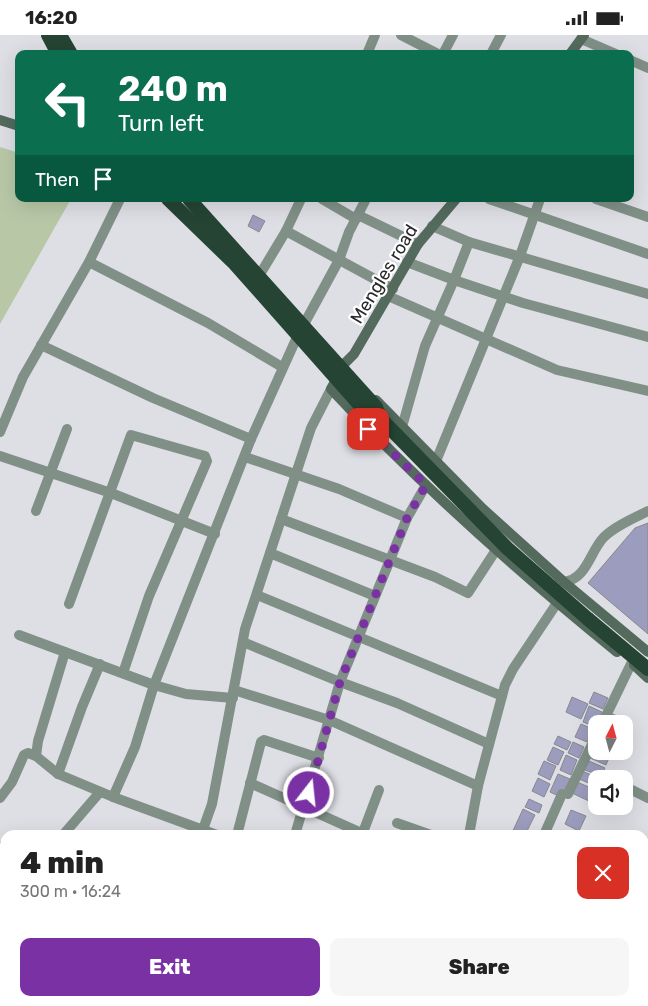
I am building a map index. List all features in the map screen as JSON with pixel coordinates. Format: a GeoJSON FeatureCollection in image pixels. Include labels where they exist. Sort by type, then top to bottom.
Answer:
{"type":"FeatureCollection","features":[{"type":"Feature","properties":{"kind":"highway"},"geometry":{"type":"LineString","coordinates":[[48,35],[56,50]]}},
{"type":"Feature","properties":{"kind":"highway"},"geometry":{"type":"LineString","coordinates":[[60,35],[69,50]]}},
{"type":"Feature","properties":{"kind":"highway"},"geometry":{"type":"LineString","coordinates":[[171,202],[300,331],[338,374],[366,412],[397,428],[507,548],[648,669]]}},
{"type":"Feature","properties":{"kind":"highway"},"geometry":{"type":"LineString","coordinates":[[192,202],[259,276],[300,331]]}},
{"type":"Feature","properties":{"kind":"main road"},"geometry":{"type":"LineString","coordinates":[[573,50],[582,37]]}},
{"type":"Feature","properties":{"kind":"main road"},"geometry":{"type":"LineString","coordinates":[[0,120],[15,125]]}},
{"type":"Feature","properties":{"kind":"main road","name":"Mengles road"},"geometry":{"type":"LineString","coordinates":[[338,374],[354,354],[418,244],[453,202]]}},
{"type":"Feature","properties":{"kind":"main road"},"geometry":{"type":"LineString","coordinates":[[338,374],[357,381],[397,428],[436,461],[482,508],[564,583],[648,652]]}},
{"type":"Feature","properties":{"kind":"main road"},"geometry":{"type":"LineString","coordinates":[[338,374],[380,443],[496,550],[648,678]]}},
{"type":"Feature","properties":{"kind":"main road"},"geometry":{"type":"LineString","coordinates":[[598,636],[611,621]]}},
{"type":"Feature","properties":{"kind":"street"},"geometry":{"type":"LineString","coordinates":[[369,50],[375,35]]}},
{"type":"Feature","properties":{"kind":"street"},"geometry":{"type":"LineString","coordinates":[[401,35],[430,50]]}},
{"type":"Feature","properties":{"kind":"street"},"geometry":{"type":"LineString","coordinates":[[445,50],[453,35]]}},
{"type":"Feature","properties":{"kind":"street"},"geometry":{"type":"LineString","coordinates":[[493,50],[502,35]]}},
{"type":"Feature","properties":{"kind":"street"},"geometry":{"type":"LineString","coordinates":[[582,37],[608,50]]}},
{"type":"Feature","properties":{"kind":"street"},"geometry":{"type":"LineString","coordinates":[[634,62],[648,68]]}},
{"type":"Feature","properties":{"kind":"street"},"geometry":{"type":"LineString","coordinates":[[0,432],[23,377],[89,262],[119,202]]}},
{"type":"Feature","properties":{"kind":"street"},"geometry":{"type":"LineString","coordinates":[[259,276],[286,231],[300,202]]}},
{"type":"Feature","properties":{"kind":"street"},"geometry":{"type":"LineString","coordinates":[[328,202],[418,244]]}},
{"type":"Feature","properties":{"kind":"street"},"geometry":{"type":"LineString","coordinates":[[113,797],[135,747],[154,685],[251,439],[282,367],[339,261],[364,202]]}},
{"type":"Feature","properties":{"kind":"street"},"geometry":{"type":"LineString","coordinates":[[498,202],[648,254]]}},
{"type":"Feature","properties":{"kind":"street"},"geometry":{"type":"LineString","coordinates":[[436,461],[520,257],[539,202]]}},
{"type":"Feature","properties":{"kind":"street"},"geometry":{"type":"LineString","coordinates":[[605,202],[648,217]]}},
{"type":"Feature","properties":{"kind":"street"},"geometry":{"type":"LineString","coordinates":[[432,226],[469,242],[648,294]]}},
{"type":"Feature","properties":{"kind":"street"},"geometry":{"type":"LineString","coordinates":[[286,231],[436,318],[557,369],[648,391]]}},
{"type":"Feature","properties":{"kind":"street"},"geometry":{"type":"LineString","coordinates":[[397,428],[425,346],[469,242]]}},
{"type":"Feature","properties":{"kind":"street"},"geometry":{"type":"LineString","coordinates":[[89,262],[208,323],[282,367]]}},
{"type":"Feature","properties":{"kind":"street"},"geometry":{"type":"LineString","coordinates":[[407,262],[503,297],[648,337]]}},
{"type":"Feature","properties":{"kind":"street"},"geometry":{"type":"LineString","coordinates":[[41,345],[153,398],[251,439]]}},
{"type":"Feature","properties":{"kind":"street"},"geometry":{"type":"LineString","coordinates":[[203,830],[212,804],[243,642],[256,595],[311,428],[338,374]]}},
{"type":"Feature","properties":{"kind":"street"},"geometry":{"type":"LineString","coordinates":[[36,511],[67,429]]}},
{"type":"Feature","properties":{"kind":"street"},"geometry":{"type":"LineString","coordinates":[[69,604],[131,435],[205,456],[207,461],[149,596],[122,673]]}},
{"type":"Feature","properties":{"kind":"street"},"geometry":{"type":"LineString","coordinates":[[0,456],[111,493],[215,534]]}},
{"type":"Feature","properties":{"kind":"street"},"geometry":{"type":"LineString","coordinates":[[245,457],[339,489],[407,518]]}},
{"type":"Feature","properties":{"kind":"street"},"geometry":{"type":"LineString","coordinates":[[296,830],[319,758],[340,682],[357,637],[407,518],[426,485]]}},
{"type":"Feature","properties":{"kind":"street"},"geometry":{"type":"LineString","coordinates":[[564,583],[579,576],[604,537],[648,511]]}},
{"type":"Feature","properties":{"kind":"street"},"geometry":{"type":"LineString","coordinates":[[281,519],[435,577],[468,593],[496,550]]}},
{"type":"Feature","properties":{"kind":"street"},"geometry":{"type":"LineString","coordinates":[[270,553],[375,596]]}},
{"type":"Feature","properties":{"kind":"street"},"geometry":{"type":"LineString","coordinates":[[256,595],[502,696]]}},
{"type":"Feature","properties":{"kind":"street"},"geometry":{"type":"LineString","coordinates":[[470,830],[478,786],[502,696],[513,669],[557,603]]}},
{"type":"Feature","properties":{"kind":"street"},"geometry":{"type":"LineString","coordinates":[[19,635],[154,685],[186,694],[234,694],[329,720],[478,786]]}},
{"type":"Feature","properties":{"kind":"street"},"geometry":{"type":"LineString","coordinates":[[243,642],[340,682],[398,703],[489,744]]}},
{"type":"Feature","properties":{"kind":"street"},"geometry":{"type":"LineString","coordinates":[[36,756],[38,741],[65,652]]}},
{"type":"Feature","properties":{"kind":"street"},"geometry":{"type":"LineString","coordinates":[[606,715],[631,663]]}},
{"type":"Feature","properties":{"kind":"street"},"geometry":{"type":"LineString","coordinates":[[58,774],[100,664]]}},
{"type":"Feature","properties":{"kind":"street"},"geometry":{"type":"LineString","coordinates":[[238,830],[259,748],[264,740],[319,758]]}},
{"type":"Feature","properties":{"kind":"street"},"geometry":{"type":"LineString","coordinates":[[547,830],[588,751]]}},
{"type":"Feature","properties":{"kind":"street"},"geometry":{"type":"LineString","coordinates":[[0,798],[12,782],[24,755],[28,753],[36,756],[58,774],[195,830]]}},
{"type":"Feature","properties":{"kind":"street"},"geometry":{"type":"LineString","coordinates":[[250,783],[355,830]]}},
{"type":"Feature","properties":{"kind":"street"},"geometry":{"type":"LineString","coordinates":[[365,830],[379,790]]}},
{"type":"Feature","properties":{"kind":"street"},"geometry":{"type":"LineString","coordinates":[[633,790],[648,798]]}},
{"type":"Feature","properties":{"kind":"street"},"geometry":{"type":"LineString","coordinates":[[67,830],[100,792]]}},
{"type":"Feature","properties":{"kind":"street"},"geometry":{"type":"LineString","coordinates":[[397,823],[417,830]]}},
{"type":"Feature","properties":{"kind":"green space"},"geometry":{"type":"Polygon","coordinates":[[[0,147],[15,152],[15,202],[69,202],[0,324],[0,147]]]}},
{"type":"Feature","properties":{"kind":"building"},"geometry":{"type":"Polygon","coordinates":[[[253,215],[265,221],[259,232],[248,226],[253,215]]]}},
{"type":"Feature","properties":{"kind":"building"},"geometry":{"type":"Polygon","coordinates":[[[648,523],[648,634],[588,583],[635,528],[648,523]]]}},
{"type":"Feature","properties":{"kind":"building"},"geometry":{"type":"Polygon","coordinates":[[[594,692],[608,698],[603,709],[589,703],[594,692]]]}},
{"type":"Feature","properties":{"kind":"building"},"geometry":{"type":"Polygon","coordinates":[[[572,697],[588,704],[581,719],[566,712],[572,697]]]}},
{"type":"Feature","properties":{"kind":"building"},"geometry":{"type":"Polygon","coordinates":[[[589,706],[602,712],[601,715],[588,715],[588,724],[583,722],[589,706]]]}},
{"type":"Feature","properties":{"kind":"building"},"geometry":{"type":"Polygon","coordinates":[[[581,724],[588,727],[587,742],[575,737],[581,724]]]}},
{"type":"Feature","properties":{"kind":"building"},"geometry":{"type":"Polygon","coordinates":[[[558,736],[571,742],[567,750],[554,744],[558,736]]]}},
{"type":"Feature","properties":{"kind":"building"},"geometry":{"type":"Polygon","coordinates":[[[573,742],[584,747],[579,758],[568,753],[573,742]]]}},
{"type":"Feature","properties":{"kind":"building"},"geometry":{"type":"Polygon","coordinates":[[[553,747],[564,752],[558,765],[547,760],[553,747]]]}},
{"type":"Feature","properties":{"kind":"building"},"geometry":{"type":"Polygon","coordinates":[[[566,755],[577,760],[571,775],[560,770],[566,755]]]}},
{"type":"Feature","properties":{"kind":"building"},"geometry":{"type":"Polygon","coordinates":[[[595,760],[608,760],[606,765],[595,760]]]}},
{"type":"Feature","properties":{"kind":"building"},"geometry":{"type":"Polygon","coordinates":[[[544,761],[556,766],[550,780],[538,774],[544,761]]]}},
{"type":"Feature","properties":{"kind":"building"},"geometry":{"type":"Polygon","coordinates":[[[589,761],[605,768],[604,770],[585,770],[589,761]]]}},
{"type":"Feature","properties":{"kind":"building"},"geometry":{"type":"Polygon","coordinates":[[[582,771],[588,774],[588,783],[579,779],[582,771]]]}},
{"type":"Feature","properties":{"kind":"building"},"geometry":{"type":"Polygon","coordinates":[[[558,774],[570,779],[561,797],[550,792],[558,774]]]}},
{"type":"Feature","properties":{"kind":"building"},"geometry":{"type":"Polygon","coordinates":[[[538,778],[550,784],[544,797],[532,791],[538,778]]]}},
{"type":"Feature","properties":{"kind":"building"},"geometry":{"type":"Polygon","coordinates":[[[577,782],[588,787],[588,801],[572,793],[577,782]]]}},
{"type":"Feature","properties":{"kind":"building"},"geometry":{"type":"Polygon","coordinates":[[[529,799],[542,805],[539,813],[525,807],[529,799]]]}},
{"type":"Feature","properties":{"kind":"building"},"geometry":{"type":"Polygon","coordinates":[[[523,809],[535,815],[528,830],[513,830],[523,809]]]}},
{"type":"Feature","properties":{"kind":"building"},"geometry":{"type":"Polygon","coordinates":[[[571,810],[586,816],[579,830],[565,824],[571,810]]]}},
{"type":"Feature","properties":{"kind":"route"},"geometry":{"type":"LineString","coordinates":[[309,793],[340,682],[357,637],[407,518],[426,485],[380,443],[368,429]]}}]}
